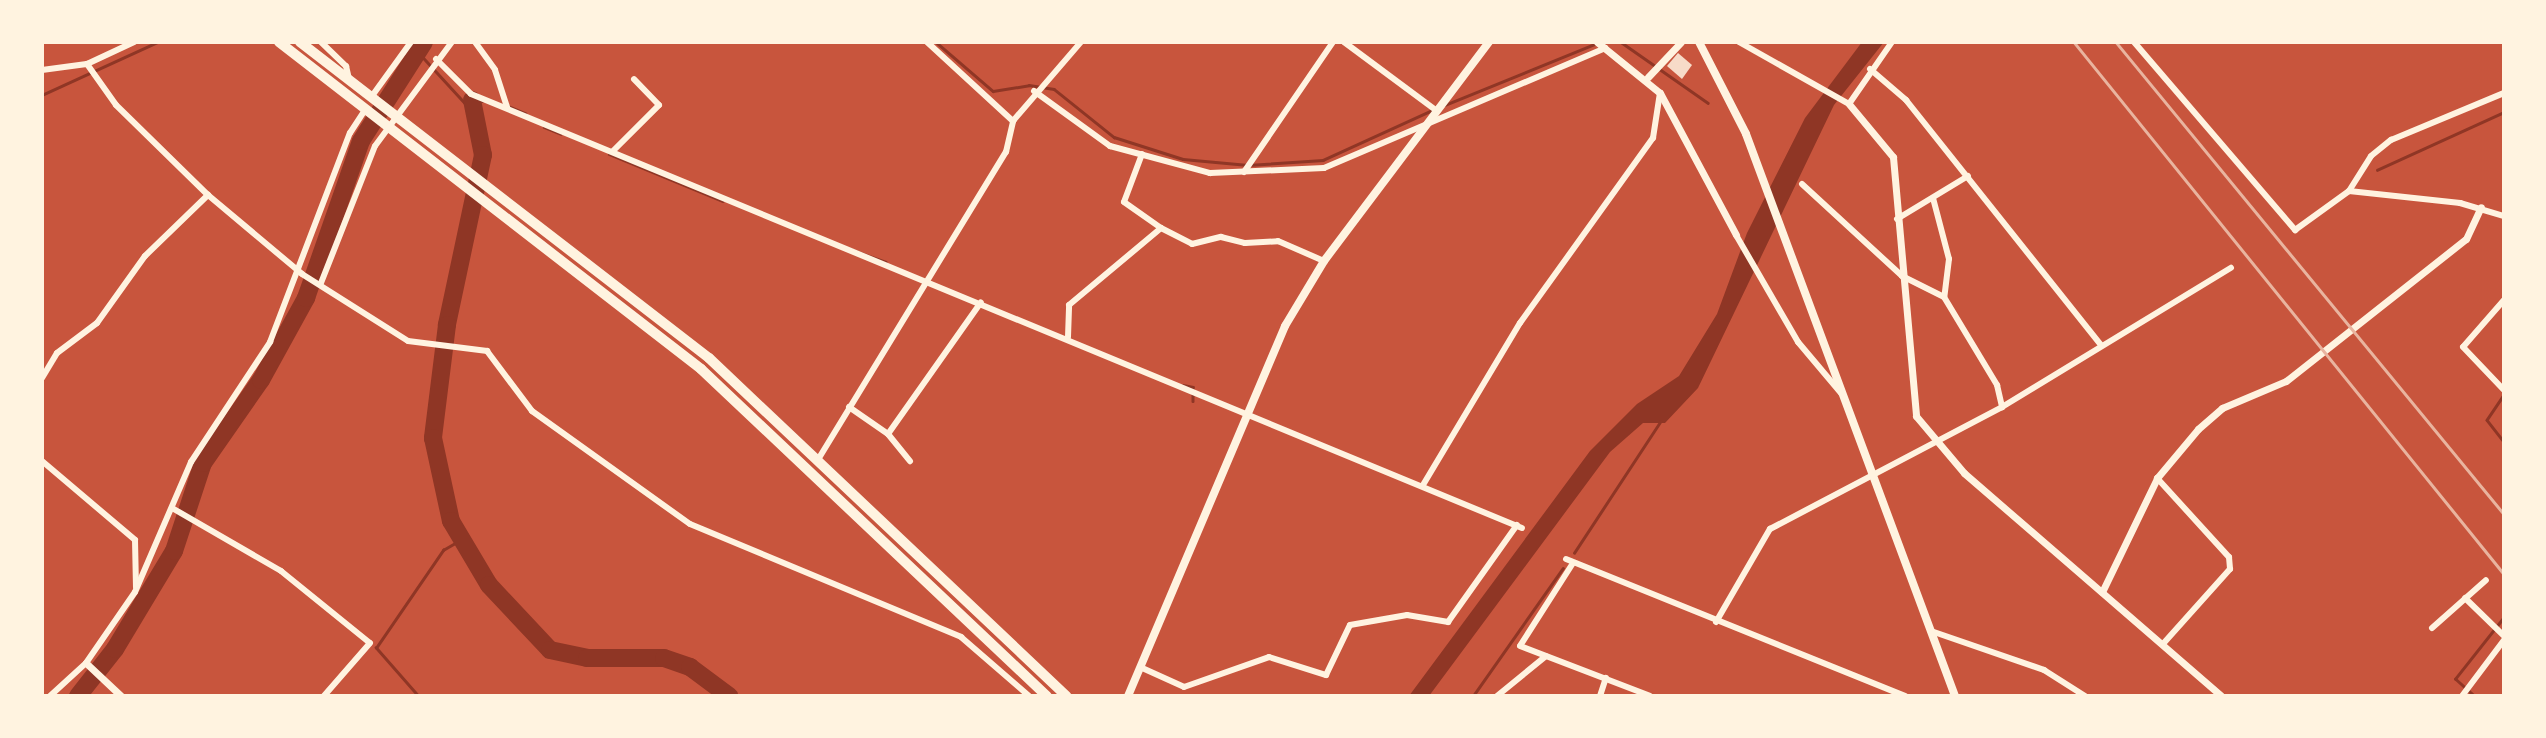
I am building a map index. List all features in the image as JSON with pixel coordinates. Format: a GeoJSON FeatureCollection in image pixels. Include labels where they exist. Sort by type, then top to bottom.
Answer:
{"type":"FeatureCollection","features":[{"type":"Feature","properties":{"kind":"highway"},"geometry":{"type":"LineString","coordinates":[[279,42],[701,369],[1047,696]]}},
{"type":"Feature","properties":{"kind":"highway"},"geometry":{"type":"LineString","coordinates":[[300,42],[669,325],[819,457],[1067,696]]}},
{"type":"Feature","properties":{"kind":"main road"},"geometry":{"type":"LineString","coordinates":[[1128,696],[1246,408],[1324,261],[1489,42]]}},
{"type":"Feature","properties":{"kind":"main road"},"geometry":{"type":"LineString","coordinates":[[1699,42],[1762,178],[1877,477],[1955,696]]}},
{"type":"Feature","properties":{"kind":"street"},"geometry":{"type":"LineString","coordinates":[[42,71],[87,64],[135,42]]}},
{"type":"Feature","properties":{"kind":"street"},"geometry":{"type":"LineString","coordinates":[[321,42],[346,66],[349,79]]}},
{"type":"Feature","properties":{"kind":"street"},"geometry":{"type":"LineString","coordinates":[[374,97],[411,42]]}},
{"type":"Feature","properties":{"kind":"street"},"geometry":{"type":"LineString","coordinates":[[322,284],[375,146],[391,128],[436,60],[452,42]]}},
{"type":"Feature","properties":{"kind":"street"},"geometry":{"type":"LineString","coordinates":[[475,42],[495,70],[507,108]]}},
{"type":"Feature","properties":{"kind":"street"},"geometry":{"type":"LineString","coordinates":[[927,42],[1013,121]]}},
{"type":"Feature","properties":{"kind":"street"},"geometry":{"type":"LineString","coordinates":[[819,457],[924,280],[1006,152],[1013,121],[1034,91],[1081,42]]}},
{"type":"Feature","properties":{"kind":"street"},"geometry":{"type":"LineString","coordinates":[[1244,172],[1333,42]]}},
{"type":"Feature","properties":{"kind":"street"},"geometry":{"type":"LineString","coordinates":[[1344,42],[1437,111]]}},
{"type":"Feature","properties":{"kind":"street"},"geometry":{"type":"LineString","coordinates":[[1597,42],[1648,77],[1660,93],[1797,342],[1844,396]]}},
{"type":"Feature","properties":{"kind":"street"},"geometry":{"type":"LineString","coordinates":[[1648,77],[1681,42]]}},
{"type":"Feature","properties":{"kind":"street"},"geometry":{"type":"LineString","coordinates":[[1739,42],[1807,75],[1849,104],[1893,157],[1916,416],[1935,444],[2221,696]]}},
{"type":"Feature","properties":{"kind":"street"},"geometry":{"type":"LineString","coordinates":[[1849,104],[1870,69],[1892,42]]}},
{"type":"Feature","properties":{"kind":"street"},"geometry":{"type":"LineString","coordinates":[[2134,42],[2295,230],[2349,191],[2371,156],[2391,140],[2504,93]]}},
{"type":"Feature","properties":{"kind":"street"},"geometry":{"type":"LineString","coordinates":[[1034,91],[1110,146],[1142,155],[1210,173],[1324,168],[1606,48]]}},
{"type":"Feature","properties":{"kind":"street"},"geometry":{"type":"LineString","coordinates":[[436,60],[471,94],[924,280],[1246,408],[1520,526],[1448,622],[1407,615],[1350,625],[1326,676],[1269,657],[1184,687],[1140,667]]}},
{"type":"Feature","properties":{"kind":"street"},"geometry":{"type":"LineString","coordinates":[[87,64],[117,105],[194,174],[208,195],[301,272],[408,341],[474,349],[498,358],[532,411],[690,524],[950,631],[1030,696]]}},
{"type":"Feature","properties":{"kind":"street"},"geometry":{"type":"LineString","coordinates":[[1870,69],[1906,100],[2101,345]]}},
{"type":"Feature","properties":{"kind":"street"},"geometry":{"type":"LineString","coordinates":[[613,151],[659,104],[634,79]]}},
{"type":"Feature","properties":{"kind":"street"},"geometry":{"type":"LineString","coordinates":[[1423,485],[1520,323],[1653,138],[1660,93]]}},
{"type":"Feature","properties":{"kind":"street"},"geometry":{"type":"LineString","coordinates":[[50,696],[89,666],[135,592],[191,462],[270,342],[301,272],[350,133],[365,110]]}},
{"type":"Feature","properties":{"kind":"street"},"geometry":{"type":"LineString","coordinates":[[1142,155],[1124,202],[1161,228],[1192,244],[1221,237],[1278,241],[1324,261]]}},
{"type":"Feature","properties":{"kind":"street"},"geometry":{"type":"LineString","coordinates":[[1897,219],[1968,176]]}},
{"type":"Feature","properties":{"kind":"street"},"geometry":{"type":"LineString","coordinates":[[1802,184],[1902,276],[1944,297],[1997,385],[2002,407]]}},
{"type":"Feature","properties":{"kind":"street"},"geometry":{"type":"LineString","coordinates":[[2349,191],[2481,207],[2504,216]]}},
{"type":"Feature","properties":{"kind":"street"},"geometry":{"type":"LineString","coordinates":[[42,378],[57,353],[97,323],[145,256],[208,195]]}},
{"type":"Feature","properties":{"kind":"street"},"geometry":{"type":"LineString","coordinates":[[1933,198],[1949,259],[1944,297]]}},
{"type":"Feature","properties":{"kind":"street"},"geometry":{"type":"LineString","coordinates":[[2102,592],[2157,478],[2222,408],[2286,382],[2466,239],[2481,207]]}},
{"type":"Feature","properties":{"kind":"street"},"geometry":{"type":"LineString","coordinates":[[1068,337],[1069,305],[1161,228]]}},
{"type":"Feature","properties":{"kind":"street"},"geometry":{"type":"LineString","coordinates":[[1716,622],[1770,529],[1877,477],[2002,407],[2231,268]]}},
{"type":"Feature","properties":{"kind":"street"},"geometry":{"type":"LineString","coordinates":[[2504,300],[2463,347],[2504,390]]}},
{"type":"Feature","properties":{"kind":"street"},"geometry":{"type":"LineString","coordinates":[[888,434],[981,302]]}},
{"type":"Feature","properties":{"kind":"street"},"geometry":{"type":"LineString","coordinates":[[849,407],[888,434],[910,461]]}},
{"type":"Feature","properties":{"kind":"street"},"geometry":{"type":"LineString","coordinates":[[42,455],[48,468]]}},
{"type":"Feature","properties":{"kind":"street"},"geometry":{"type":"LineString","coordinates":[[42,461],[135,540],[135,592]]}},
{"type":"Feature","properties":{"kind":"street"},"geometry":{"type":"LineString","coordinates":[[2157,478],[2229,557],[2230,569],[2163,644]]}},
{"type":"Feature","properties":{"kind":"street"},"geometry":{"type":"LineString","coordinates":[[172,508],[281,570],[370,643],[324,696]]}},
{"type":"Feature","properties":{"kind":"street"},"geometry":{"type":"LineString","coordinates":[[1650,696],[1520,646],[1570,561],[1905,696]]}},
{"type":"Feature","properties":{"kind":"street"},"geometry":{"type":"LineString","coordinates":[[2431,628],[2486,580]]}},
{"type":"Feature","properties":{"kind":"street"},"geometry":{"type":"LineString","coordinates":[[2462,696],[2504,638],[2465,598]]}},
{"type":"Feature","properties":{"kind":"street"},"geometry":{"type":"LineString","coordinates":[[1931,631],[2044,670],[2085,696]]}},
{"type":"Feature","properties":{"kind":"street"},"geometry":{"type":"LineString","coordinates":[[1497,696],[1546,656]]}},
{"type":"Feature","properties":{"kind":"street"},"geometry":{"type":"LineString","coordinates":[[89,666],[121,696]]}},
{"type":"Feature","properties":{"kind":"street"},"geometry":{"type":"LineString","coordinates":[[1601,696],[1606,678]]}},
{"type":"Feature","properties":{"kind":"shaded area"},"geometry":{"type":"Polygon","coordinates":[[[1862,42],[1884,42],[1834,105],[1698,388],[1665,423],[1643,423],[1610,452],[1429,696],[1409,696],[1590,451],[1637,404],[1679,376],[1717,314],[1747,233],[1805,118],[1862,42]]]}},
{"type":"Feature","properties":{"kind":"building"},"geometry":{"type":"Polygon","coordinates":[[[1678,53],[1692,65],[1682,79],[1667,66],[1678,53]]]}},
{"type":"Feature","properties":{"kind":"waterway"},"geometry":{"type":"LineString","coordinates":[[42,95],[158,42]]}},
{"type":"Feature","properties":{"kind":"waterway"},"geometry":{"type":"LineString","coordinates":[[78,696],[115,649],[174,551],[203,463],[261,380],[306,298],[361,141],[424,42]]}},
{"type":"Feature","properties":{"kind":"waterway"},"geometry":{"type":"LineString","coordinates":[[936,42],[993,91],[1029,85],[1054,89],[1114,137],[1183,159],[1248,165],[1323,160],[1432,110]]}},
{"type":"Feature","properties":{"kind":"waterway"},"geometry":{"type":"LineString","coordinates":[[1621,42],[1708,103]]}},
{"type":"Feature","properties":{"kind":"waterway"},"geometry":{"type":"LineString","coordinates":[[1445,105],[1597,43]]}},
{"type":"Feature","properties":{"kind":"waterway"},"geometry":{"type":"LineString","coordinates":[[420,54],[475,114],[472,100],[482,101]]}},
{"type":"Feature","properties":{"kind":"waterway"},"geometry":{"type":"LineString","coordinates":[[472,100],[483,155],[447,325],[433,438],[451,521],[489,585],[550,650],[587,658],[664,658],[690,667],[729,696]]}},
{"type":"Feature","properties":{"kind":"waterway"},"geometry":{"type":"LineString","coordinates":[[506,105],[525,113]]}},
{"type":"Feature","properties":{"kind":"waterway"},"geometry":{"type":"LineString","coordinates":[[2377,170],[2504,112]]}},
{"type":"Feature","properties":{"kind":"waterway"},"geometry":{"type":"LineString","coordinates":[[544,127],[561,134]]}},
{"type":"Feature","properties":{"kind":"waterway"},"geometry":{"type":"LineString","coordinates":[[609,154],[723,201]]}},
{"type":"Feature","properties":{"kind":"waterway"},"geometry":{"type":"LineString","coordinates":[[847,248],[886,262]]}},
{"type":"Feature","properties":{"kind":"waterway"},"geometry":{"type":"LineString","coordinates":[[1183,385],[1193,387],[1193,401]]}},
{"type":"Feature","properties":{"kind":"waterway"},"geometry":{"type":"LineString","coordinates":[[2504,395],[2487,420],[2504,442]]}},
{"type":"Feature","properties":{"kind":"waterway"},"geometry":{"type":"LineString","coordinates":[[1574,553],[1660,422]]}},
{"type":"Feature","properties":{"kind":"waterway"},"geometry":{"type":"LineString","coordinates":[[418,696],[376,648],[443,550],[462,539]]}},
{"type":"Feature","properties":{"kind":"waterway"},"geometry":{"type":"LineString","coordinates":[[1473,696],[1563,568]]}},
{"type":"Feature","properties":{"kind":"waterway"},"geometry":{"type":"LineString","coordinates":[[2474,696],[2455,679],[2504,617]]}},
{"type":"Feature","properties":{"kind":"railway"},"geometry":{"type":"LineString","coordinates":[[2074,42],[2504,574]]}},
{"type":"Feature","properties":{"kind":"railway"},"geometry":{"type":"LineString","coordinates":[[2116,42],[2504,514]]}}]}
